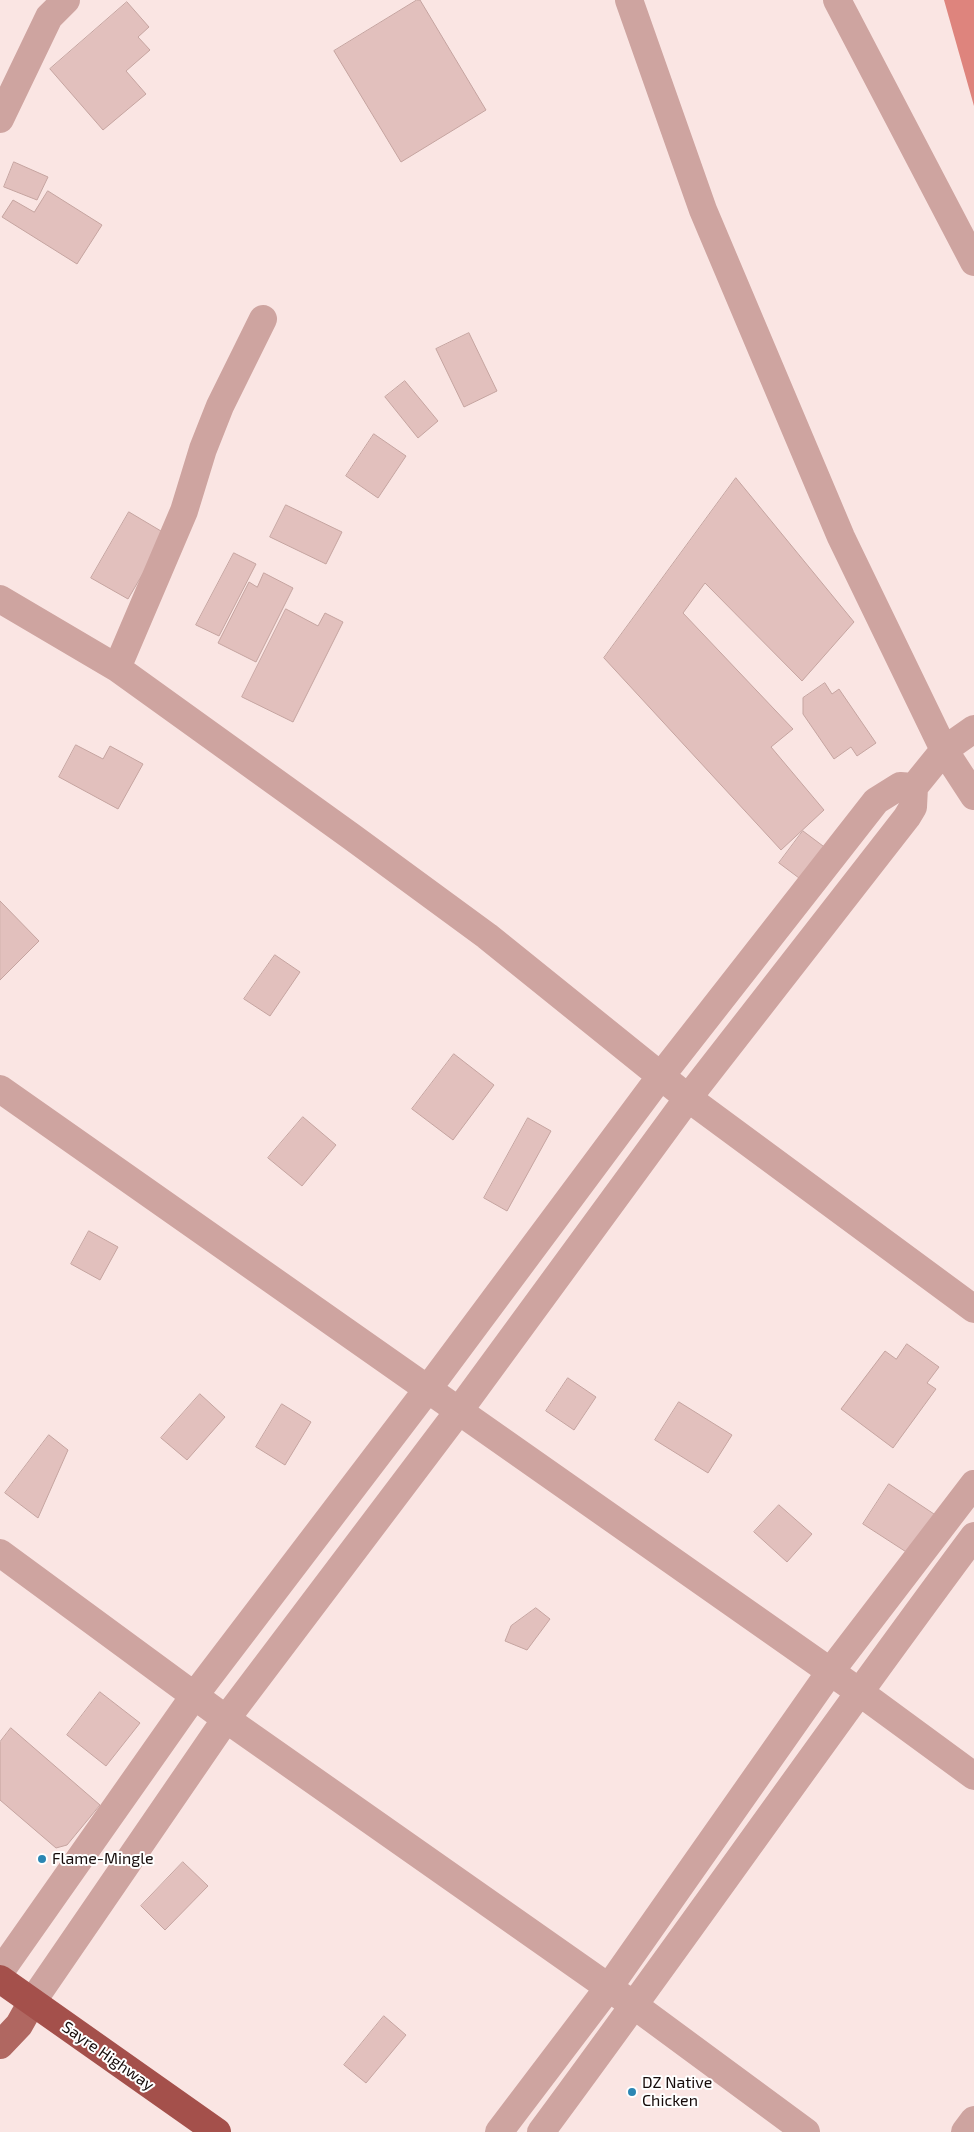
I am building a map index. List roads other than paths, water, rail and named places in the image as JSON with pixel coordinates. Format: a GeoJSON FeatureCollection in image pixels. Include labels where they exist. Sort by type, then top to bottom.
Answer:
{"type":"FeatureCollection","features":[{"type":"Feature","properties":{"kind":"highway","name":"Sayre Highway"},"geometry":{"type":"LineString","coordinates":[[0,1979],[217,2132]]}},
{"type":"Feature","properties":{"kind":"main road"},"geometry":{"type":"LineString","coordinates":[[0,2045],[19,2024],[32,2002]]}},
{"type":"Feature","properties":{"kind":"street"},"geometry":{"type":"LineString","coordinates":[[0,119],[49,17],[66,0]]}},
{"type":"Feature","properties":{"kind":"street"},"geometry":{"type":"LineString","coordinates":[[629,0],[703,210],[841,537],[944,750],[974,796]]}},
{"type":"Feature","properties":{"kind":"street"},"geometry":{"type":"LineString","coordinates":[[837,0],[974,262]]}},
{"type":"Feature","properties":{"kind":"street"},"geometry":{"type":"LineString","coordinates":[[117,668],[184,512],[203,449],[220,406],[263,318]]}},
{"type":"Feature","properties":{"kind":"street"},"geometry":{"type":"LineString","coordinates":[[0,599],[117,668],[487,936],[688,1098],[974,1309]]}},
{"type":"Feature","properties":{"kind":"street"},"geometry":{"type":"LineString","coordinates":[[32,2002],[226,1718],[458,1412],[688,1098],[907,817],[913,807],[914,787],[944,750],[974,729]]}},
{"type":"Feature","properties":{"kind":"street"},"geometry":{"type":"LineString","coordinates":[[0,1972],[194,1696],[427,1390],[660,1076],[876,801],[900,786],[914,787]]}},
{"type":"Feature","properties":{"kind":"street"},"geometry":{"type":"LineString","coordinates":[[0,1089],[858,1691],[974,1776]]}},
{"type":"Feature","properties":{"kind":"street"},"geometry":{"type":"LineString","coordinates":[[499,2132],[608,1987],[830,1672],[974,1484]]}},
{"type":"Feature","properties":{"kind":"street"},"geometry":{"type":"LineString","coordinates":[[541,2132],[635,2006],[858,1691],[974,1536]]}},
{"type":"Feature","properties":{"kind":"street"},"geometry":{"type":"LineString","coordinates":[[0,1553],[194,1696],[635,2006],[806,2132]]}},
{"type":"Feature","properties":{"kind":"street"},"geometry":{"type":"LineString","coordinates":[[965,2132],[974,2120]]}},
{"type":"Feature","properties":{"kind":"place","name":"Flame-Mingle"},"geometry":{"type":"Point","coordinates":[42,1859]}},
{"type":"Feature","properties":{"kind":"place","name":"DZ Native Chicken"},"geometry":{"type":"Point","coordinates":[632,2092]}}]}
